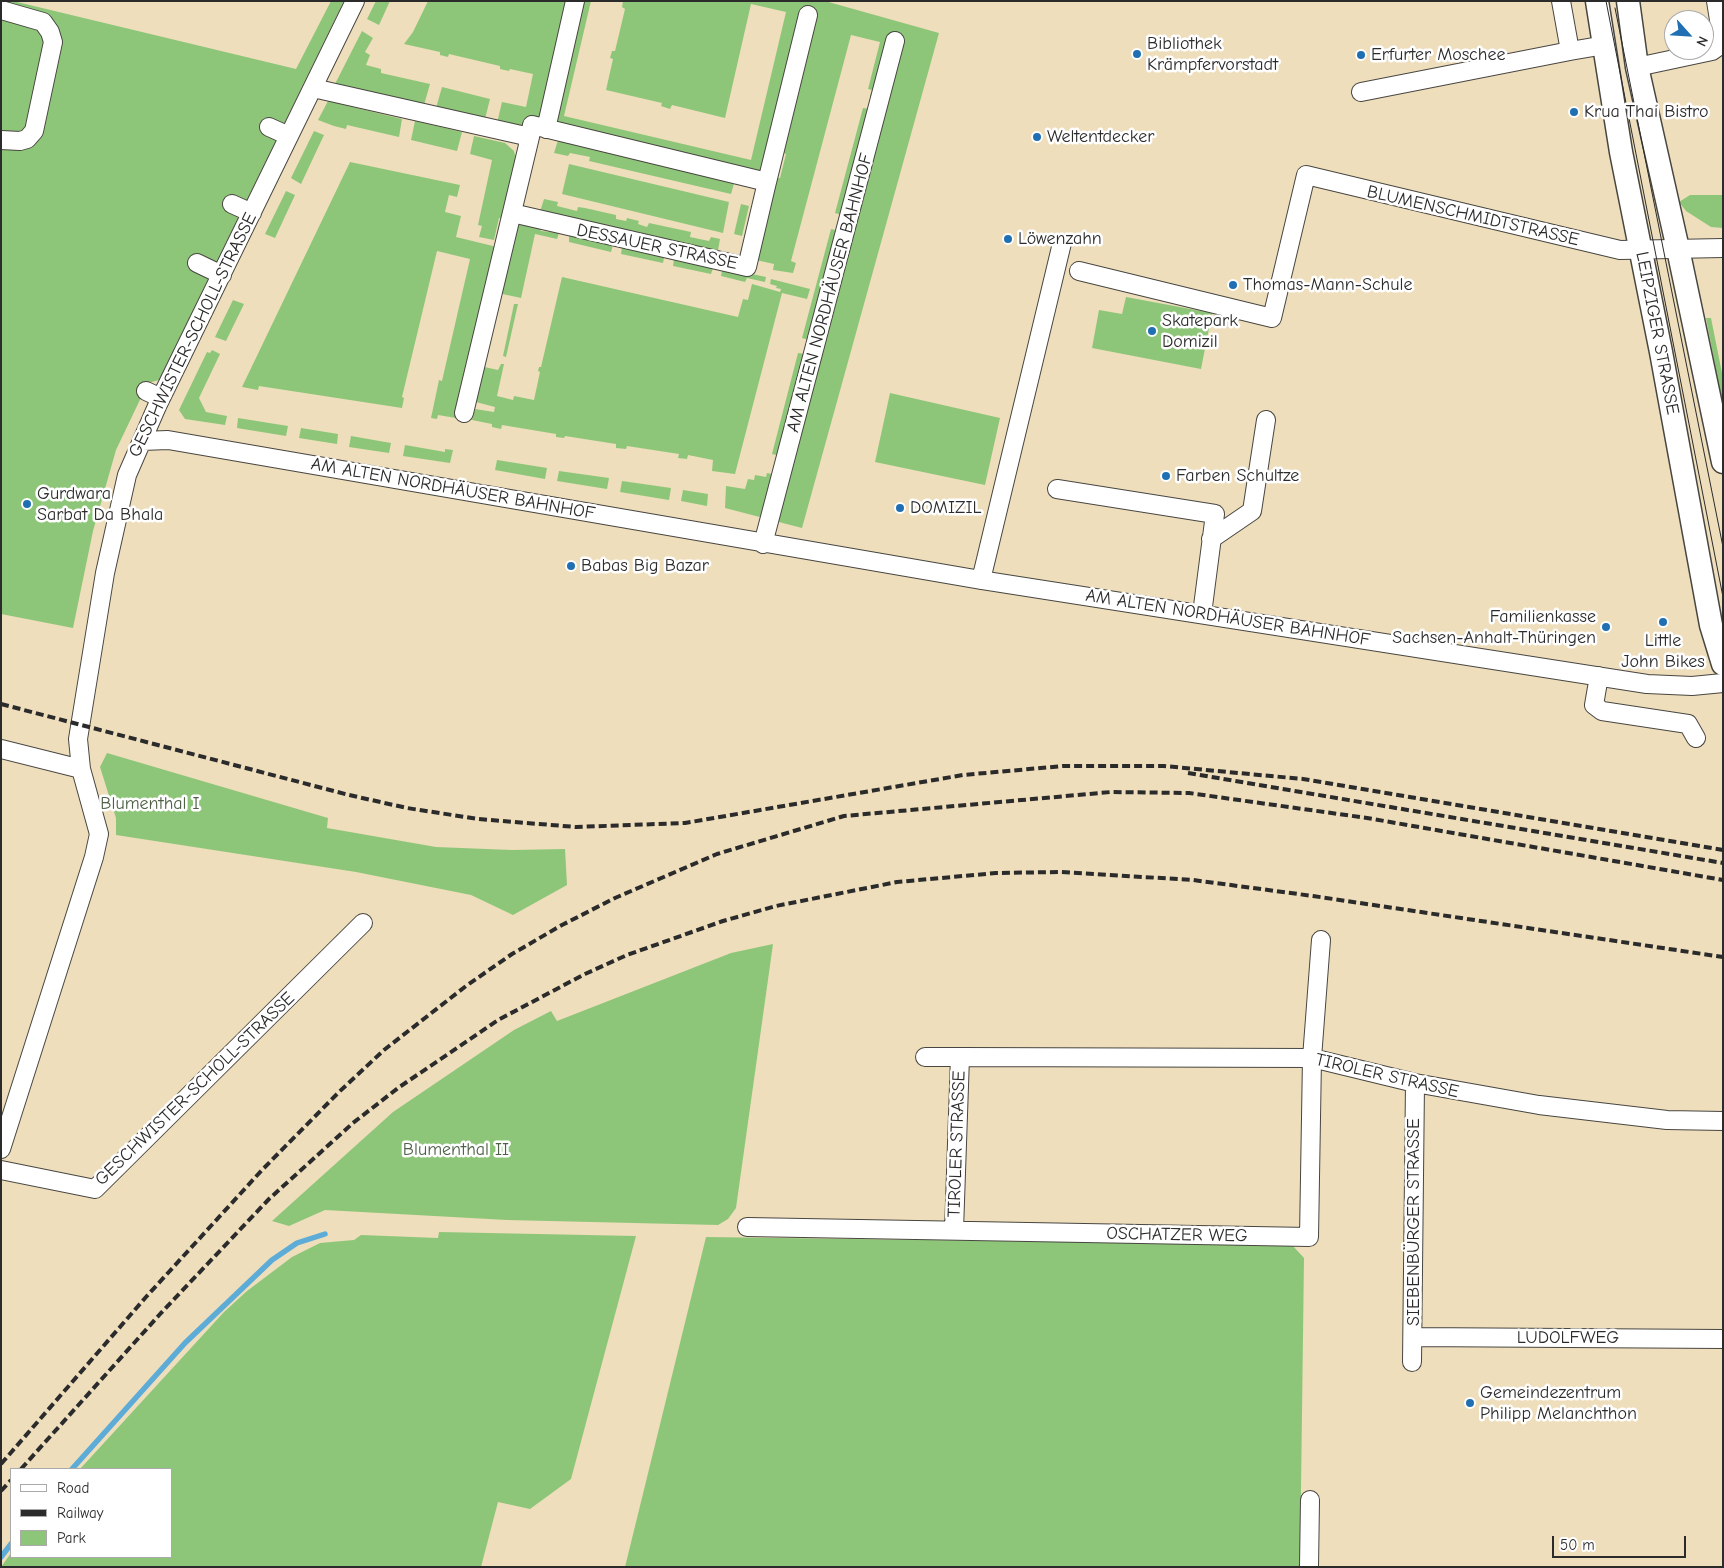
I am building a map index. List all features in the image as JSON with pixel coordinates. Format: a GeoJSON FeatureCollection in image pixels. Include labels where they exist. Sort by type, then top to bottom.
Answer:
{"type":"FeatureCollection","features":[{"type":"Feature","properties":{"kind":"main road","name":"LEIPZIGER STRASSE"},"geometry":{"type":"LineString","coordinates":[[1597,1],[1621,152],[1642,250],[1711,625],[1723,664]]}},
{"type":"Feature","properties":{"kind":"main road","name":"LEIPZIGER STRASSE"},"geometry":{"type":"LineString","coordinates":[[1628,1],[1637,68],[1723,462]]}},
{"type":"Feature","properties":{"kind":"street","name":"GESCHWISTER-SCHOLL-STRASSE"},"geometry":{"type":"LineString","coordinates":[[1,1148],[94,857],[99,834],[82,769],[78,739],[105,572],[127,475],[142,441],[154,394],[222,275],[355,1]]}},
{"type":"Feature","properties":{"kind":"street"},"geometry":{"type":"LineString","coordinates":[[546,129],[576,1]]}},
{"type":"Feature","properties":{"kind":"street"},"geometry":{"type":"LineString","coordinates":[[1561,1],[1570,51]]}},
{"type":"Feature","properties":{"kind":"street"},"geometry":{"type":"LineString","coordinates":[[1637,68],[1712,51],[1719,46],[1722,39],[1716,1]]}},
{"type":"Feature","properties":{"kind":"street"},"geometry":{"type":"LineString","coordinates":[[1,10],[43,22],[50,32],[52,42],[34,131],[27,139],[20,141],[1,140]]}},
{"type":"Feature","properties":{"kind":"street","name":"DESSAUER STRASSE"},"geometry":{"type":"LineString","coordinates":[[512,213],[746,267],[808,15]]}},
{"type":"Feature","properties":{"kind":"street","name":"AM ALTEN NORDHÄUSER BAHNHOF"},"geometry":{"type":"LineString","coordinates":[[763,544],[895,41]]}},
{"type":"Feature","properties":{"kind":"street"},"geometry":{"type":"LineString","coordinates":[[1361,92],[1605,45]]}},
{"type":"Feature","properties":{"kind":"street"},"geometry":{"type":"LineString","coordinates":[[313,88],[530,137]]}},
{"type":"Feature","properties":{"kind":"street"},"geometry":{"type":"LineString","coordinates":[[464,413],[532,126],[767,182]]}},
{"type":"Feature","properties":{"kind":"street"},"geometry":{"type":"LineString","coordinates":[[269,127],[289,136]]}},
{"type":"Feature","properties":{"kind":"street","name":"BLUMENSCHMIDTSTRASSE"},"geometry":{"type":"LineString","coordinates":[[1079,271],[1272,318],[1306,176],[1620,250],[1723,248]]}},
{"type":"Feature","properties":{"kind":"street"},"geometry":{"type":"LineString","coordinates":[[232,204],[252,213]]}},
{"type":"Feature","properties":{"kind":"street"},"geometry":{"type":"LineString","coordinates":[[981,580],[1062,242]]}},
{"type":"Feature","properties":{"kind":"street"},"geometry":{"type":"LineString","coordinates":[[197,263],[222,275]]}},
{"type":"Feature","properties":{"kind":"street"},"geometry":{"type":"LineString","coordinates":[[1211,539],[1252,511],[1266,420]]}},
{"type":"Feature","properties":{"kind":"street","name":"AM ALTEN NORDHÄUSER BAHNHOF"},"geometry":{"type":"LineString","coordinates":[[142,441],[177,441],[763,544],[1646,684],[1692,686],[1723,683]]}},
{"type":"Feature","properties":{"kind":"street"},"geometry":{"type":"LineString","coordinates":[[1058,489],[1215,514],[1202,614]]}},
{"type":"Feature","properties":{"kind":"street"},"geometry":{"type":"LineString","coordinates":[[1599,676],[1594,705],[1602,711],[1688,724],[1696,738]]}},
{"type":"Feature","properties":{"kind":"street"},"geometry":{"type":"LineString","coordinates":[[1,749],[82,769]]}},
{"type":"Feature","properties":{"kind":"street","name":"GESCHWISTER-SCHOLL-STRASSE"},"geometry":{"type":"LineString","coordinates":[[1,1170],[95,1189],[363,923]]}},
{"type":"Feature","properties":{"kind":"street","name":"OSCHATZER WEG"},"geometry":{"type":"LineString","coordinates":[[746,1228],[1309,1237],[1312,1058],[1321,940]]}},
{"type":"Feature","properties":{"kind":"street","name":"TIROLER STRASSE"},"geometry":{"type":"LineString","coordinates":[[925,1057],[1312,1058],[1414,1083],[1538,1105],[1667,1120],[1723,1121]]}},
{"type":"Feature","properties":{"kind":"street","name":"TIROLER STRASSE"},"geometry":{"type":"LineString","coordinates":[[954,1230],[960,1057]]}},
{"type":"Feature","properties":{"kind":"street","name":"SIEBENBÜRGER STRASSE"},"geometry":{"type":"LineString","coordinates":[[1412,1362],[1414,1083]]}},
{"type":"Feature","properties":{"kind":"street","name":"LUDOLFWEG"},"geometry":{"type":"LineString","coordinates":[[1413,1337],[1723,1339]]}},
{"type":"Feature","properties":{"kind":"street"},"geometry":{"type":"LineString","coordinates":[[1309,1567],[1310,1500]]}},
{"type":"Feature","properties":{"kind":"green space"},"geometry":{"type":"Polygon","coordinates":[[[1,1],[13,1],[296,69],[331,1],[344,1],[159,380],[148,383],[116,450],[93,531],[73,628],[1,614],[1,1]]]}},
{"type":"Feature","properties":{"kind":"green space"},"geometry":{"type":"Polygon","coordinates":[[[376,1],[390,1],[379,25],[367,19],[376,1]]]}},
{"type":"Feature","properties":{"kind":"green space"},"geometry":{"type":"Polygon","coordinates":[[[428,1],[570,1],[548,98],[536,121],[525,129],[497,123],[502,102],[526,107],[533,74],[500,69],[500,66],[449,54],[448,57],[440,55],[440,52],[404,44],[413,32],[428,1]]]}},
{"type":"Feature","properties":{"kind":"green space"},"geometry":{"type":"Polygon","coordinates":[[[581,1],[591,1],[564,116],[751,160],[786,12],[751,4],[725,118],[672,105],[670,109],[661,106],[662,103],[606,90],[613,59],[610,58],[612,51],[615,51],[625,9],[622,7],[623,1],[825,1],[939,33],[802,528],[725,508],[726,486],[745,489],[748,479],[754,480],[755,475],[766,477],[767,473],[772,474],[773,469],[776,470],[780,456],[772,454],[798,353],[805,354],[809,340],[802,338],[831,229],[839,231],[842,215],[835,213],[863,108],[871,109],[874,97],[870,96],[872,90],[868,89],[880,42],[851,35],[791,261],[796,263],[793,273],[773,270],[774,264],[756,260],[776,178],[780,178],[786,154],[780,152],[766,174],[551,125],[581,1]]]}},
{"type":"Feature","properties":{"kind":"green space"},"geometry":{"type":"Polygon","coordinates":[[[362,31],[373,38],[365,52],[370,55],[366,65],[381,69],[381,73],[430,84],[424,105],[335,84],[362,31]]]}},
{"type":"Feature","properties":{"kind":"green space"},"geometry":{"type":"Polygon","coordinates":[[[442,87],[490,99],[485,119],[436,108],[442,87]]]}},
{"type":"Feature","properties":{"kind":"green space"},"geometry":{"type":"Polygon","coordinates":[[[328,101],[402,119],[399,137],[347,125],[346,129],[318,120],[328,101]]]}},
{"type":"Feature","properties":{"kind":"green space"},"geometry":{"type":"Polygon","coordinates":[[[415,121],[462,132],[457,151],[411,140],[415,121]]]}},
{"type":"Feature","properties":{"kind":"green space"},"geometry":{"type":"Polygon","coordinates":[[[314,131],[324,135],[301,184],[291,178],[314,131]]]}},
{"type":"Feature","properties":{"kind":"green space"},"geometry":{"type":"Polygon","coordinates":[[[474,136],[505,143],[514,151],[516,159],[502,219],[499,218],[494,240],[479,237],[482,226],[478,225],[492,160],[470,154],[474,136]]]}},
{"type":"Feature","properties":{"kind":"green space"},"geometry":{"type":"Polygon","coordinates":[[[559,137],[735,180],[731,194],[589,161],[590,157],[570,153],[568,156],[554,153],[559,137]]]}},
{"type":"Feature","properties":{"kind":"green space"},"geometry":{"type":"Polygon","coordinates":[[[350,162],[460,185],[457,197],[449,195],[445,212],[461,216],[456,237],[497,247],[456,418],[438,415],[437,419],[431,418],[439,380],[442,381],[470,259],[437,251],[402,397],[404,398],[402,408],[259,386],[258,390],[242,387],[350,162]]]}},
{"type":"Feature","properties":{"kind":"green space"},"geometry":{"type":"Polygon","coordinates":[[[569,164],[729,202],[723,233],[562,194],[569,164]]]}},
{"type":"Feature","properties":{"kind":"green space"},"geometry":{"type":"Polygon","coordinates":[[[286,191],[295,195],[275,238],[265,234],[286,191]]]}},
{"type":"Feature","properties":{"kind":"green space"},"geometry":{"type":"Polygon","coordinates":[[[1690,195],[1723,195],[1723,228],[1711,227],[1686,211],[1679,202],[1690,195]]]}},
{"type":"Feature","properties":{"kind":"green space"},"geometry":{"type":"Polygon","coordinates":[[[544,199],[558,202],[557,206],[577,211],[578,207],[585,208],[616,215],[616,219],[626,221],[627,218],[639,221],[638,224],[647,227],[649,223],[691,232],[690,237],[709,241],[711,237],[720,239],[717,256],[539,215],[544,199]]]}},
{"type":"Feature","properties":{"kind":"green space"},"geometry":{"type":"Polygon","coordinates":[[[741,204],[749,206],[742,236],[734,234],[741,204]]]}},
{"type":"Feature","properties":{"kind":"green space"},"geometry":{"type":"Polygon","coordinates":[[[515,218],[538,224],[541,231],[559,233],[557,239],[535,234],[521,298],[498,293],[515,218]]]}},
{"type":"Feature","properties":{"kind":"green space"},"geometry":{"type":"Polygon","coordinates":[[[569,236],[614,241],[611,252],[569,242],[569,236]]]}},
{"type":"Feature","properties":{"kind":"green space"},"geometry":{"type":"Polygon","coordinates":[[[622,247],[665,253],[663,263],[621,254],[622,247]]]}},
{"type":"Feature","properties":{"kind":"green space"},"geometry":{"type":"Polygon","coordinates":[[[674,259],[714,265],[711,274],[673,266],[674,259]]]}},
{"type":"Feature","properties":{"kind":"green space"},"geometry":{"type":"Polygon","coordinates":[[[729,269],[766,277],[765,282],[747,278],[745,282],[721,276],[722,271],[728,272],[729,269]]]}},
{"type":"Feature","properties":{"kind":"green space"},"geometry":{"type":"Polygon","coordinates":[[[562,277],[738,317],[743,299],[748,300],[752,284],[780,292],[781,289],[770,284],[771,279],[810,289],[807,299],[782,293],[735,474],[712,471],[713,460],[688,455],[687,459],[678,458],[679,454],[627,446],[626,449],[616,448],[616,444],[565,436],[564,438],[556,437],[556,434],[502,425],[501,429],[492,427],[492,424],[472,420],[475,409],[494,412],[495,407],[472,401],[480,366],[498,370],[501,364],[504,364],[497,396],[513,400],[514,396],[534,400],[540,372],[538,371],[539,367],[541,367],[562,277]]]}},
{"type":"Feature","properties":{"kind":"green space","name":"Skatepark Domizil"},"geometry":{"type":"Polygon","coordinates":[[[1126,297],[1212,313],[1201,369],[1092,348],[1099,310],[1122,314],[1126,297]]]}},
{"type":"Feature","properties":{"kind":"green space"},"geometry":{"type":"Polygon","coordinates":[[[233,300],[244,304],[226,341],[215,337],[233,300]]]}},
{"type":"Feature","properties":{"kind":"green space"},"geometry":{"type":"Polygon","coordinates":[[[514,304],[518,304],[506,357],[503,356],[514,304]]]}},
{"type":"Feature","properties":{"kind":"green space"},"geometry":{"type":"Polygon","coordinates":[[[1706,318],[1711,318],[1723,378],[1723,407],[1706,318]]]}},
{"type":"Feature","properties":{"kind":"green space"},"geometry":{"type":"Polygon","coordinates":[[[212,350],[220,354],[199,398],[206,412],[227,416],[225,425],[185,419],[179,410],[207,352],[210,353],[212,350]]]}},
{"type":"Feature","properties":{"kind":"green space"},"geometry":{"type":"Polygon","coordinates":[[[890,393],[1000,418],[985,485],[875,462],[890,393]]]}},
{"type":"Feature","properties":{"kind":"green space"},"geometry":{"type":"Polygon","coordinates":[[[238,418],[288,426],[286,436],[237,428],[238,418]]]}},
{"type":"Feature","properties":{"kind":"green space"},"geometry":{"type":"Polygon","coordinates":[[[301,428],[338,434],[337,444],[299,438],[301,428]]]}},
{"type":"Feature","properties":{"kind":"green space"},"geometry":{"type":"Polygon","coordinates":[[[351,436],[391,443],[389,453],[349,447],[351,436]]]}},
{"type":"Feature","properties":{"kind":"green space"},"geometry":{"type":"Polygon","coordinates":[[[405,445],[445,452],[445,449],[453,450],[450,463],[403,456],[405,445]]]}},
{"type":"Feature","properties":{"kind":"green space"},"geometry":{"type":"Polygon","coordinates":[[[497,460],[547,468],[545,479],[495,470],[497,460]]]}},
{"type":"Feature","properties":{"kind":"green space"},"geometry":{"type":"Polygon","coordinates":[[[559,471],[609,478],[607,489],[557,481],[559,471]]]}},
{"type":"Feature","properties":{"kind":"green space"},"geometry":{"type":"Polygon","coordinates":[[[622,481],[671,488],[669,500],[620,492],[622,481]]]}},
{"type":"Feature","properties":{"kind":"green space"},"geometry":{"type":"Polygon","coordinates":[[[683,490],[708,494],[707,506],[681,501],[683,490]]]}},
{"type":"Feature","properties":{"kind":"green space","name":"Blumenthal I"},"geometry":{"type":"Polygon","coordinates":[[[107,753],[328,818],[327,828],[436,847],[512,850],[565,849],[567,885],[513,915],[471,895],[356,872],[116,835],[116,818],[100,767],[107,753]]]}},
{"type":"Feature","properties":{"kind":"green space","name":"Blumenthal II"},"geometry":{"type":"Polygon","coordinates":[[[773,944],[736,1208],[728,1219],[718,1225],[507,1220],[325,1210],[289,1226],[272,1221],[393,1112],[514,1030],[551,1011],[557,1021],[731,953],[773,944]]]}},
{"type":"Feature","properties":{"kind":"green space"},"geometry":{"type":"Polygon","coordinates":[[[439,1232],[636,1236],[571,1479],[530,1509],[498,1502],[481,1567],[1,1567],[10,1554],[10,1558],[172,1558],[172,1468],[81,1468],[224,1312],[247,1291],[292,1257],[320,1243],[354,1240],[361,1235],[438,1238],[439,1232]]]}},
{"type":"Feature","properties":{"kind":"green space"},"geometry":{"type":"Polygon","coordinates":[[[706,1237],[1292,1245],[1304,1258],[1300,1567],[625,1567],[706,1237]]]}},
{"type":"Feature","properties":{"kind":"waterway"},"geometry":{"type":"LineString","coordinates":[[73,1468],[185,1343],[272,1260],[297,1243],[325,1234]]}},
{"type":"Feature","properties":{"kind":"waterway"},"geometry":{"type":"LineString","coordinates":[[1,1557],[10,1545]]}},
{"type":"Feature","properties":{"kind":"tram line"},"geometry":{"type":"LineString","coordinates":[[1606,1],[1723,597]]}},
{"type":"Feature","properties":{"kind":"tram line"},"geometry":{"type":"LineString","coordinates":[[1615,8],[1723,547]]}},
{"type":"Feature","properties":{"kind":"railway"},"geometry":{"type":"LineString","coordinates":[[1,704],[349,795],[407,808],[478,819],[576,827],[685,823],[963,775],[1063,766],[1164,766],[1303,779],[1723,850]]}},
{"type":"Feature","properties":{"kind":"railway"},"geometry":{"type":"LineString","coordinates":[[1188,773],[1723,863]]}},
{"type":"Feature","properties":{"kind":"railway"},"geometry":{"type":"LineString","coordinates":[[1,1464],[146,1297],[262,1170],[339,1092],[384,1050],[466,986],[512,954],[562,925],[615,898],[717,854],[844,816],[1111,792],[1189,793],[1367,818],[1723,880]]}},
{"type":"Feature","properties":{"kind":"railway"},"geometry":{"type":"LineString","coordinates":[[22,1468],[161,1313],[269,1199],[353,1123],[398,1088],[498,1020],[585,974],[627,955],[723,921],[776,906],[897,882],[996,873],[1061,872],[1193,880],[1723,957]]}},
{"type":"Feature","properties":{"kind":"railway"},"geometry":{"type":"LineString","coordinates":[[1,1491],[10,1481]]}},
{"type":"Feature","properties":{"kind":"place","name":"Bibliothek Krämpfervorstadt"},"geometry":{"type":"Point","coordinates":[1137,54]}},
{"type":"Feature","properties":{"kind":"place","name":"Erfurter Moschee"},"geometry":{"type":"Point","coordinates":[1361,55]}},
{"type":"Feature","properties":{"kind":"place","name":"Krua Thai Bistro"},"geometry":{"type":"Point","coordinates":[1574,112]}},
{"type":"Feature","properties":{"kind":"place","name":"Weltentdecker"},"geometry":{"type":"Point","coordinates":[1037,137]}},
{"type":"Feature","properties":{"kind":"place","name":"Löwenzahn"},"geometry":{"type":"Point","coordinates":[1008,239]}},
{"type":"Feature","properties":{"kind":"place","name":"Thomas-Mann-Schule"},"geometry":{"type":"Point","coordinates":[1233,285]}},
{"type":"Feature","properties":{"kind":"place","name":"Skatepark Domizil"},"geometry":{"type":"Point","coordinates":[1152,331]}},
{"type":"Feature","properties":{"kind":"place","name":"Farben Schultze"},"geometry":{"type":"Point","coordinates":[1166,476]}},
{"type":"Feature","properties":{"kind":"place","name":"Gurdwara Sarbat Da Bhala"},"geometry":{"type":"Point","coordinates":[27,504]}},
{"type":"Feature","properties":{"kind":"place","name":"DOMIZIL"},"geometry":{"type":"Point","coordinates":[900,508]}},
{"type":"Feature","properties":{"kind":"place","name":"Babas Big Bazar"},"geometry":{"type":"Point","coordinates":[571,566]}},
{"type":"Feature","properties":{"kind":"place","name":"Little John Bikes"},"geometry":{"type":"Point","coordinates":[1663,622]}},
{"type":"Feature","properties":{"kind":"place","name":"Familienkasse Sachsen-Anhalt-Thüringen"},"geometry":{"type":"Point","coordinates":[1606,627]}},
{"type":"Feature","properties":{"kind":"place","name":"Gemeindezentrum Philipp Melanchthon"},"geometry":{"type":"Point","coordinates":[1470,1403]}}]}
